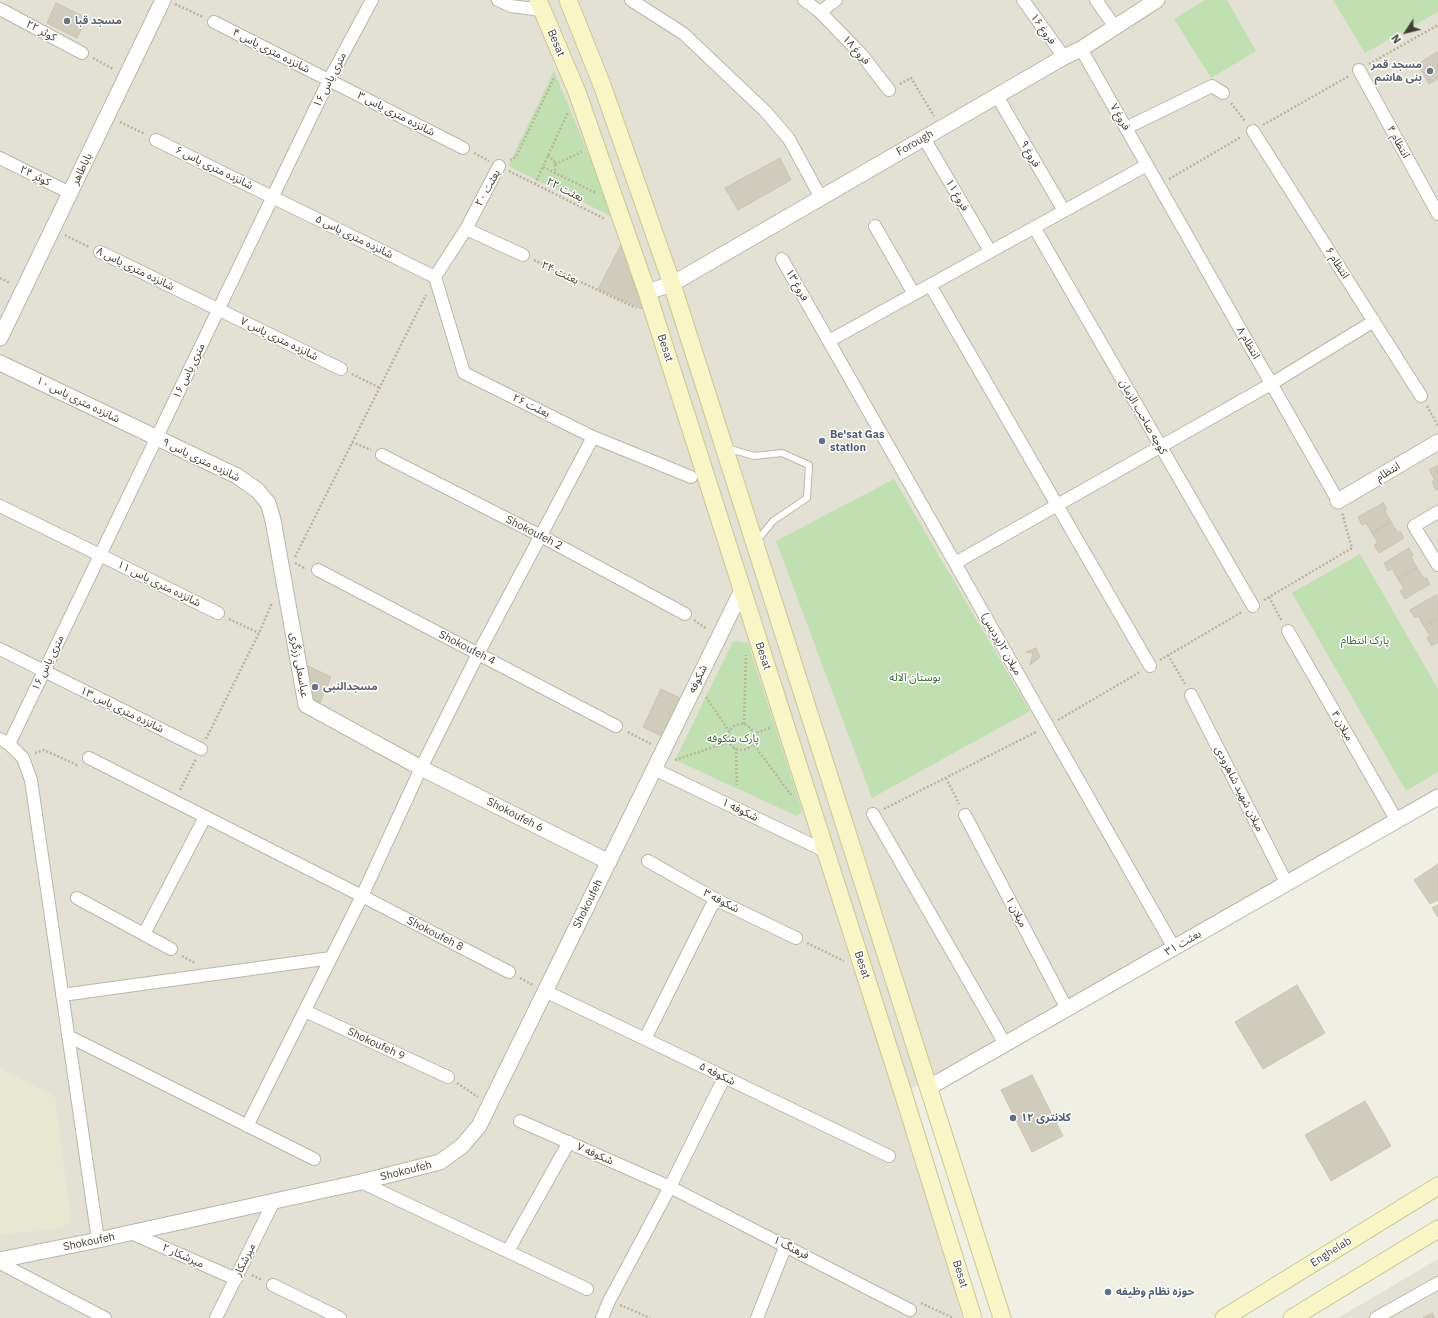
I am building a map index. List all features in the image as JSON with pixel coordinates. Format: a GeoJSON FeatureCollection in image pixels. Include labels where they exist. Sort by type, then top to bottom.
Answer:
{"type":"FeatureCollection","features":[{"type":"Feature","properties":{"kind":"main road"},"geometry":{"type":"LineString","coordinates":[[568,0],[602,85],[672,284],[1002,1318]]}},
{"type":"Feature","properties":{"kind":"main road","name":"Besat"},"geometry":{"type":"LineString","coordinates":[[540,5],[577,92],[647,292],[864,970],[973,1318]]}},
{"type":"Feature","properties":{"kind":"main road"},"geometry":{"type":"LineString","coordinates":[[903,1093],[928,1088]]}},
{"type":"Feature","properties":{"kind":"main road","name":"Enghelab"},"geometry":{"type":"LineString","coordinates":[[1224,1318],[1438,1186]]}},
{"type":"Feature","properties":{"kind":"main road"},"geometry":{"type":"LineString","coordinates":[[1292,1318],[1438,1229]]}},
{"type":"Feature","properties":{"kind":"street","name":"۱۶ متری یاس"},"geometry":{"type":"LineString","coordinates":[[4,741],[44,671],[329,80],[372,0]]}},
{"type":"Feature","properties":{"kind":"street"},"geometry":{"type":"LineString","coordinates":[[498,0],[511,6],[540,5]]}},
{"type":"Feature","properties":{"kind":"street"},"geometry":{"type":"LineString","coordinates":[[631,0],[684,34],[766,112],[789,139],[821,198]]}},
{"type":"Feature","properties":{"kind":"street","name":"فروغ ۱۸"},"geometry":{"type":"LineString","coordinates":[[804,0],[820,12],[862,55],[889,90]]}},
{"type":"Feature","properties":{"kind":"street"},"geometry":{"type":"LineString","coordinates":[[820,12],[836,0]]}},
{"type":"Feature","properties":{"kind":"street","name":"فروغ ۱۶"},"geometry":{"type":"LineString","coordinates":[[1023,0],[1064,57]]}},
{"type":"Feature","properties":{"kind":"street"},"geometry":{"type":"LineString","coordinates":[[1096,0],[1115,27]]}},
{"type":"Feature","properties":{"kind":"street","name":"Forough"},"geometry":{"type":"LineString","coordinates":[[647,292],[672,284],[1064,57],[1081,49],[1157,0]]}},
{"type":"Feature","properties":{"kind":"street","name":"باباطاهر"},"geometry":{"type":"LineString","coordinates":[[0,338],[126,76],[169,2]]}},
{"type":"Feature","properties":{"kind":"street","name":"کوثر ۲۲"},"geometry":{"type":"LineString","coordinates":[[0,9],[82,53]]}},
{"type":"Feature","properties":{"kind":"street","name":"شانزده متری یاس ۴"},"geometry":{"type":"LineString","coordinates":[[214,22],[329,80]]}},
{"type":"Feature","properties":{"kind":"street","name":"فروغ ۷"},"geometry":{"type":"LineString","coordinates":[[1081,49],[1158,185]]}},
{"type":"Feature","properties":{"kind":"street","name":"انتظام ۴"},"geometry":{"type":"LineString","coordinates":[[1359,70],[1438,214]]}},
{"type":"Feature","properties":{"kind":"street","name":"شانزده متری یاس ۳"},"geometry":{"type":"LineString","coordinates":[[329,80],[463,148]]}},
{"type":"Feature","properties":{"kind":"street"},"geometry":{"type":"LineString","coordinates":[[1126,128],[1212,86],[1223,93]]}},
{"type":"Feature","properties":{"kind":"street","name":"فروغ ۹"},"geometry":{"type":"LineString","coordinates":[[997,96],[1064,211]]}},
{"type":"Feature","properties":{"kind":"street","name":"انتظام ۶"},"geometry":{"type":"LineString","coordinates":[[1253,131],[1421,396]]}},
{"type":"Feature","properties":{"kind":"street","name":"فروغ ۱۱"},"geometry":{"type":"LineString","coordinates":[[924,138],[990,251]]}},
{"type":"Feature","properties":{"kind":"street","name":"شانزده متری یاس ۶"},"geometry":{"type":"LineString","coordinates":[[156,140],[272,197]]}},
{"type":"Feature","properties":{"kind":"street","name":"کوثر ۲۴"},"geometry":{"type":"LineString","coordinates":[[0,158],[70,193]]}},
{"type":"Feature","properties":{"kind":"street"},"geometry":{"type":"LineString","coordinates":[[829,341],[1147,165]]}},
{"type":"Feature","properties":{"kind":"street","name":"بعثت ۲۰"},"geometry":{"type":"LineString","coordinates":[[435,277],[466,229],[499,166]]}},
{"type":"Feature","properties":{"kind":"street","name":"انتظام ۸"},"geometry":{"type":"LineString","coordinates":[[1158,185],[1338,501]]}},
{"type":"Feature","properties":{"kind":"street","name":"شانزده متری یاس ۵"},"geometry":{"type":"LineString","coordinates":[[272,197],[435,277]]}},
{"type":"Feature","properties":{"kind":"street"},"geometry":{"type":"LineString","coordinates":[[874,226],[914,294]]}},
{"type":"Feature","properties":{"kind":"street","name":"کوچه صاحب الزمان"},"geometry":{"type":"LineString","coordinates":[[1034,227],[1253,606]]}},
{"type":"Feature","properties":{"kind":"street"},"geometry":{"type":"LineString","coordinates":[[466,229],[523,255]]}},
{"type":"Feature","properties":{"kind":"street","name":"شانزده متری یاس ۸"},"geometry":{"type":"LineString","coordinates":[[100,252],[218,310]]}},
{"type":"Feature","properties":{"kind":"street","name":"فروغ ۱۳"},"geometry":{"type":"LineString","coordinates":[[782,259],[829,341]]}},
{"type":"Feature","properties":{"kind":"street","name":"بعثت ۲۶"},"geometry":{"type":"LineString","coordinates":[[435,277],[464,373],[593,437],[691,477]]}},
{"type":"Feature","properties":{"kind":"street"},"geometry":{"type":"LineString","coordinates":[[930,285],[1150,666]]}},
{"type":"Feature","properties":{"kind":"street","name":"شانزده متری یاس ۷"},"geometry":{"type":"LineString","coordinates":[[218,310],[341,369]]}},
{"type":"Feature","properties":{"kind":"street"},"geometry":{"type":"LineString","coordinates":[[955,563],[1271,384],[1374,321]]}},
{"type":"Feature","properties":{"kind":"street","name":"میلان ۲(پردیس)"},"geometry":{"type":"LineString","coordinates":[[829,341],[1174,948]]}},
{"type":"Feature","properties":{"kind":"street","name":"شانزده متری یاس ۱۰"},"geometry":{"type":"LineString","coordinates":[[0,363],[156,438]]}},
{"type":"Feature","properties":{"kind":"street"},"geometry":{"type":"LineString","coordinates":[[247,1126],[332,958],[421,768],[478,654],[593,437]]}},
{"type":"Feature","properties":{"kind":"street","name":"شانزده متری یاس ۹"},"geometry":{"type":"LineString","coordinates":[[156,438],[237,476],[257,490],[268,503],[273,520]]}},
{"type":"Feature","properties":{"kind":"street","name":"انتظام"},"geometry":{"type":"LineString","coordinates":[[1338,501],[1438,442]]}},
{"type":"Feature","properties":{"kind":"street","name":"Shokoufeh 2"},"geometry":{"type":"LineString","coordinates":[[382,455],[541,536],[685,614]]}},
{"type":"Feature","properties":{"kind":"street","name":"شانزده متری یاس ۱۱"},"geometry":{"type":"LineString","coordinates":[[0,506],[218,613]]}},
{"type":"Feature","properties":{"kind":"street"},"geometry":{"type":"LineString","coordinates":[[1438,512],[1414,526],[1438,565]]}},
{"type":"Feature","properties":{"kind":"street","name":"عباسعلی زرگری"},"geometry":{"type":"LineString","coordinates":[[273,520],[306,705],[421,768]]}},
{"type":"Feature","properties":{"kind":"street","name":"Shokoufeh 4"},"geometry":{"type":"LineString","coordinates":[[318,570],[616,726]]}},
{"type":"Feature","properties":{"kind":"street","name":"شکوفه"},"geometry":{"type":"LineString","coordinates":[[659,759],[742,590]]}},
{"type":"Feature","properties":{"kind":"street","name":"میلان ۴"},"geometry":{"type":"LineString","coordinates":[[1288,631],[1396,821]]}},
{"type":"Feature","properties":{"kind":"street","name":"شانزده متری یاس ۱۳"},"geometry":{"type":"LineString","coordinates":[[0,649],[201,749]]}},
{"type":"Feature","properties":{"kind":"street","name":"میلان شهید شاهرودی"},"geometry":{"type":"LineString","coordinates":[[1191,695],[1287,884]]}},
{"type":"Feature","properties":{"kind":"street"},"geometry":{"type":"LineString","coordinates":[[4,741],[24,758],[31,780],[98,1240]]}},
{"type":"Feature","properties":{"kind":"street","name":"Shokoufeh 8"},"geometry":{"type":"LineString","coordinates":[[89,758],[509,972]]}},
{"type":"Feature","properties":{"kind":"street","name":"شکوفه ۱"},"geometry":{"type":"LineString","coordinates":[[659,759],[825,851]]}},
{"type":"Feature","properties":{"kind":"street","name":"Shokoufeh"},"geometry":{"type":"LineString","coordinates":[[0,1261],[361,1182],[440,1162],[462,1146],[479,1126],[659,759]]}},
{"type":"Feature","properties":{"kind":"street","name":"Shokoufeh 6"},"geometry":{"type":"LineString","coordinates":[[421,768],[608,862]]}},
{"type":"Feature","properties":{"kind":"street","name":"بعثت ۳۱"},"geometry":{"type":"LineString","coordinates":[[928,1088],[1438,797]]}},
{"type":"Feature","properties":{"kind":"street"},"geometry":{"type":"LineString","coordinates":[[873,814],[1005,1044]]}},
{"type":"Feature","properties":{"kind":"street","name":"میلان ۱"},"geometry":{"type":"LineString","coordinates":[[965,815],[1067,1009]]}},
{"type":"Feature","properties":{"kind":"street"},"geometry":{"type":"LineString","coordinates":[[144,934],[205,817]]}},
{"type":"Feature","properties":{"kind":"street","name":"شکوفه ۳"},"geometry":{"type":"LineString","coordinates":[[648,862],[715,899],[796,938]]}},
{"type":"Feature","properties":{"kind":"street"},"geometry":{"type":"LineString","coordinates":[[77,898],[171,949]]}},
{"type":"Feature","properties":{"kind":"street"},"geometry":{"type":"LineString","coordinates":[[645,1039],[715,899]]}},
{"type":"Feature","properties":{"kind":"street"},"geometry":{"type":"LineString","coordinates":[[62,995],[332,958]]}},
{"type":"Feature","properties":{"kind":"street","name":"شکوفه ۵"},"geometry":{"type":"LineString","coordinates":[[545,991],[889,1156]]}},
{"type":"Feature","properties":{"kind":"street","name":"Shokoufeh 9"},"geometry":{"type":"LineString","coordinates":[[305,1011],[448,1077]]}},
{"type":"Feature","properties":{"kind":"street"},"geometry":{"type":"LineString","coordinates":[[68,1036],[314,1159]]}},
{"type":"Feature","properties":{"kind":"street"},"geometry":{"type":"LineString","coordinates":[[602,1318],[670,1187],[724,1078]]}},
{"type":"Feature","properties":{"kind":"street","name":"شکوفه ۷"},"geometry":{"type":"LineString","coordinates":[[520,1121],[670,1187]]}},
{"type":"Feature","properties":{"kind":"street"},"geometry":{"type":"LineString","coordinates":[[508,1251],[569,1142]]}},
{"type":"Feature","properties":{"kind":"street"},"geometry":{"type":"LineString","coordinates":[[361,1182],[587,1289]]}},
{"type":"Feature","properties":{"kind":"street","name":"فرهنگ ۱"},"geometry":{"type":"LineString","coordinates":[[670,1187],[786,1245],[910,1310]]}},
{"type":"Feature","properties":{"kind":"street","name":"میرشکار"},"geometry":{"type":"LineString","coordinates":[[216,1318],[274,1201]]}},
{"type":"Feature","properties":{"kind":"street","name":"میرشکار ۲"},"geometry":{"type":"LineString","coordinates":[[131,1233],[238,1274]]}},
{"type":"Feature","properties":{"kind":"street"},"geometry":{"type":"LineString","coordinates":[[757,1318],[786,1245]]}},
{"type":"Feature","properties":{"kind":"street"},"geometry":{"type":"LineString","coordinates":[[0,1261],[98,1316]]}},
{"type":"Feature","properties":{"kind":"street"},"geometry":{"type":"LineString","coordinates":[[1376,1318],[1438,1283]]}},
{"type":"Feature","properties":{"kind":"street"},"geometry":{"type":"LineString","coordinates":[[273,1285],[340,1318]]}},
{"type":"Feature","properties":{"kind":"lane"},"geometry":{"type":"LineString","coordinates":[[724,447],[754,456],[782,453],[809,466],[807,498],[773,521],[754,544]]}},
{"type":"Feature","properties":{"kind":"path"},"geometry":{"type":"LineString","coordinates":[[169,2],[214,22]]}},
{"type":"Feature","properties":{"kind":"path"},"geometry":{"type":"LineString","coordinates":[[1158,185],[1438,25]]}},
{"type":"Feature","properties":{"kind":"path"},"geometry":{"type":"LineString","coordinates":[[82,53],[126,76]]}},
{"type":"Feature","properties":{"kind":"path","name":"بعثت ۲۰"},"geometry":{"type":"LineString","coordinates":[[499,166],[516,158],[563,60]]}},
{"type":"Feature","properties":{"kind":"path"},"geometry":{"type":"LineString","coordinates":[[911,78],[941,128]]}},
{"type":"Feature","properties":{"kind":"path"},"geometry":{"type":"LineString","coordinates":[[535,184],[577,92]]}},
{"type":"Feature","properties":{"kind":"path"},"geometry":{"type":"LineString","coordinates":[[1223,93],[1253,131]]}},
{"type":"Feature","properties":{"kind":"path"},"geometry":{"type":"LineString","coordinates":[[107,116],[156,140]]}},
{"type":"Feature","properties":{"kind":"path"},"geometry":{"type":"LineString","coordinates":[[555,164],[596,146]]}},
{"type":"Feature","properties":{"kind":"path","name":"بعثت ۲۲"},"geometry":{"type":"LineString","coordinates":[[463,148],[625,229]]}},
{"type":"Feature","properties":{"kind":"path"},"geometry":{"type":"LineString","coordinates":[[548,155],[555,164],[556,173]]}},
{"type":"Feature","properties":{"kind":"path"},"geometry":{"type":"LineString","coordinates":[[543,167],[616,202]]}},
{"type":"Feature","properties":{"kind":"path","name":"شانزده متری یاس ۸"},"geometry":{"type":"LineString","coordinates":[[53,229],[100,252]]}},
{"type":"Feature","properties":{"kind":"path","name":"بعثت ۲۴"},"geometry":{"type":"LineString","coordinates":[[523,255],[655,317]]}},
{"type":"Feature","properties":{"kind":"path"},"geometry":{"type":"LineString","coordinates":[[174,802],[259,633],[283,578],[435,277]]}},
{"type":"Feature","properties":{"kind":"path"},"geometry":{"type":"LineString","coordinates":[[341,369],[380,388]]}},
{"type":"Feature","properties":{"kind":"path"},"geometry":{"type":"LineString","coordinates":[[1421,396],[1438,426]]}},
{"type":"Feature","properties":{"kind":"path"},"geometry":{"type":"LineString","coordinates":[[352,442],[382,455]]}},
{"type":"Feature","properties":{"kind":"path"},"geometry":{"type":"LineString","coordinates":[[873,814],[1048,726],[1352,548],[1338,501]]}},
{"type":"Feature","properties":{"kind":"path"},"geometry":{"type":"LineString","coordinates":[[1269,597],[1288,631]]}},
{"type":"Feature","properties":{"kind":"path"},"geometry":{"type":"LineString","coordinates":[[218,613],[259,633]]}},
{"type":"Feature","properties":{"kind":"path"},"geometry":{"type":"LineString","coordinates":[[685,614],[719,637]]}},
{"type":"Feature","properties":{"kind":"path"},"geometry":{"type":"LineString","coordinates":[[744,724],[746,649]]}},
{"type":"Feature","properties":{"kind":"path"},"geometry":{"type":"LineString","coordinates":[[1168,655],[1191,695]]}},
{"type":"Feature","properties":{"kind":"path"},"geometry":{"type":"LineString","coordinates":[[696,684],[729,731]]}},
{"type":"Feature","properties":{"kind":"path"},"geometry":{"type":"LineString","coordinates":[[744,724],[750,728],[754,735],[752,742],[746,748],[736,748],[729,742],[729,731],[734,725],[744,724]]}},
{"type":"Feature","properties":{"kind":"path"},"geometry":{"type":"LineString","coordinates":[[616,726],[659,759],[671,762],[729,742]]}},
{"type":"Feature","properties":{"kind":"path"},"geometry":{"type":"LineString","coordinates":[[752,742],[794,800]]}},
{"type":"Feature","properties":{"kind":"path"},"geometry":{"type":"LineString","coordinates":[[736,748],[737,785]]}},
{"type":"Feature","properties":{"kind":"path"},"geometry":{"type":"LineString","coordinates":[[24,758],[44,750],[77,765],[89,758]]}},
{"type":"Feature","properties":{"kind":"path"},"geometry":{"type":"LineString","coordinates":[[946,778],[965,815]]}},
{"type":"Feature","properties":{"kind":"path"},"geometry":{"type":"LineString","coordinates":[[796,938],[864,970]]}},
{"type":"Feature","properties":{"kind":"path"},"geometry":{"type":"LineString","coordinates":[[171,949],[212,974]]}},
{"type":"Feature","properties":{"kind":"path"},"geometry":{"type":"LineString","coordinates":[[509,972],[545,991]]}},
{"type":"Feature","properties":{"kind":"path"},"geometry":{"type":"LineString","coordinates":[[448,1077],[489,1105]]}},
{"type":"Feature","properties":{"kind":"path"},"geometry":{"type":"LineString","coordinates":[[238,1274],[273,1285]]}},
{"type":"Feature","properties":{"kind":"path"},"geometry":{"type":"LineString","coordinates":[[910,1310],[918,1301],[953,1318]]}},
{"type":"Feature","properties":{"kind":"shaded area"},"geometry":{"type":"Polygon","coordinates":[[[0,0],[1438,0],[1438,807],[903,1093],[962,1318],[0,1318],[0,0]]]}},
{"type":"Feature","properties":{"kind":"shaded area"},"geometry":{"type":"Polygon","coordinates":[[[0,1068],[55,1096],[71,1220],[63,1228],[0,1235],[0,1068]]]}},
{"type":"Feature","properties":{"kind":"shaded area"},"geometry":{"type":"Polygon","coordinates":[[[1438,1259],[1438,1318],[1338,1318],[1438,1259]]]}},
{"type":"Feature","properties":{"kind":"green space"},"geometry":{"type":"Polygon","coordinates":[[[1205,0],[1227,0],[1256,51],[1211,78],[1174,19],[1205,0]]]}},
{"type":"Feature","properties":{"kind":"green space"},"geometry":{"type":"Polygon","coordinates":[[[1333,0],[1438,0],[1438,12],[1365,53],[1333,0]]]}},
{"type":"Feature","properties":{"kind":"green space"},"geometry":{"type":"Polygon","coordinates":[[[554,71],[612,211],[611,216],[508,166],[554,71]]]}},
{"type":"Feature","properties":{"kind":"green space","name":"بوستان آلاله"},"geometry":{"type":"Polygon","coordinates":[[[894,479],[1030,711],[872,798],[776,541],[894,479]]]}},
{"type":"Feature","properties":{"kind":"green space","name":"پارک انتظام"},"geometry":{"type":"Polygon","coordinates":[[[1360,554],[1438,689],[1438,772],[1406,791],[1292,593],[1360,554]]]}},
{"type":"Feature","properties":{"kind":"green space","name":"پارک شکوفه"},"geometry":{"type":"Polygon","coordinates":[[[733,641],[748,643],[802,811],[797,816],[675,760],[733,641]]]}},
{"type":"Feature","properties":{"kind":"building","name":"مسجد قبا"},"geometry":{"type":"Polygon","coordinates":[[[56,3],[87,18],[77,38],[47,23],[56,3]]]}},
{"type":"Feature","properties":{"kind":"building","name":"مسجد قمر بنی هاشم"},"geometry":{"type":"Polygon","coordinates":[[[1437,52],[1438,79],[1429,84],[1418,64],[1437,52]]]}},
{"type":"Feature","properties":{"kind":"building"},"geometry":{"type":"Polygon","coordinates":[[[780,158],[791,180],[738,210],[725,188],[780,158]]]}},
{"type":"Feature","properties":{"kind":"building"},"geometry":{"type":"Polygon","coordinates":[[[621,245],[642,309],[598,289],[621,245]]]}},
{"type":"Feature","properties":{"kind":"building"},"geometry":{"type":"Polygon","coordinates":[[[1438,465],[1438,489],[1436,490],[1432,482],[1435,480],[1429,470],[1438,465]]]}},
{"type":"Feature","properties":{"kind":"building"},"geometry":{"type":"Polygon","coordinates":[[[1383,503],[1387,509],[1385,511],[1391,522],[1372,533],[1366,523],[1362,525],[1358,517],[1383,503]]]}},
{"type":"Feature","properties":{"kind":"building"},"geometry":{"type":"Polygon","coordinates":[[[1391,522],[1398,533],[1400,531],[1404,538],[1379,553],[1374,545],[1378,543],[1372,533],[1391,522]]]}},
{"type":"Feature","properties":{"kind":"building"},"geometry":{"type":"Polygon","coordinates":[[[1409,548],[1413,555],[1411,557],[1417,568],[1398,579],[1392,569],[1388,571],[1384,563],[1409,548]]]}},
{"type":"Feature","properties":{"kind":"building"},"geometry":{"type":"Polygon","coordinates":[[[1417,568],[1424,579],[1426,577],[1430,584],[1405,599],[1400,591],[1404,589],[1398,579],[1417,568]]]}},
{"type":"Feature","properties":{"kind":"building"},"geometry":{"type":"Polygon","coordinates":[[[1436,595],[1438,599],[1438,618],[1424,626],[1418,616],[1415,618],[1410,610],[1436,595]]]}},
{"type":"Feature","properties":{"kind":"building"},"geometry":{"type":"Polygon","coordinates":[[[1438,618],[1438,642],[1432,646],[1427,638],[1430,636],[1424,626],[1438,618]]]}},
{"type":"Feature","properties":{"kind":"building"},"geometry":{"type":"Polygon","coordinates":[[[1036,648],[1040,657],[1030,665],[1033,653],[1026,652],[1036,648]]]}},
{"type":"Feature","properties":{"kind":"building","name":"مسجدالنبی"},"geometry":{"type":"Polygon","coordinates":[[[300,662],[331,677],[319,705],[305,697],[300,662]]]}},
{"type":"Feature","properties":{"kind":"building"},"geometry":{"type":"Polygon","coordinates":[[[661,689],[680,698],[661,736],[643,727],[661,689]]]}},
{"type":"Feature","properties":{"kind":"building"},"geometry":{"type":"Polygon","coordinates":[[[1438,864],[1438,900],[1430,904],[1414,880],[1438,864]]]}},
{"type":"Feature","properties":{"kind":"building"},"geometry":{"type":"Polygon","coordinates":[[[1438,905],[1438,917],[1432,908],[1438,905]]]}},
{"type":"Feature","properties":{"kind":"building"},"geometry":{"type":"Polygon","coordinates":[[[1297,985],[1325,1033],[1263,1069],[1235,1022],[1297,985]]]}},
{"type":"Feature","properties":{"kind":"building"},"geometry":{"type":"Polygon","coordinates":[[[1032,1075],[1063,1136],[1032,1152],[1001,1090],[1032,1075]]]}},
{"type":"Feature","properties":{"kind":"building"},"geometry":{"type":"Polygon","coordinates":[[[1365,1101],[1391,1146],[1331,1181],[1305,1135],[1365,1101]]]}},
{"type":"Feature","properties":{"kind":"building"},"geometry":{"type":"Polygon","coordinates":[[[1432,1313],[1435,1318],[1423,1318],[1432,1313]]]}},
{"type":"Feature","properties":{"kind":"place","name":"مسجد قبا"},"geometry":{"type":"Point","coordinates":[67,21]}},
{"type":"Feature","properties":{"kind":"place","name":"مسجد قمر بنی هاشم"},"geometry":{"type":"Point","coordinates":[1430,71]}},
{"type":"Feature","properties":{"kind":"place","name":"Be'sat Gas station"},"geometry":{"type":"Point","coordinates":[822,441]}},
{"type":"Feature","properties":{"kind":"place","name":"مسجدالنبی"},"geometry":{"type":"Point","coordinates":[315,687]}},
{"type":"Feature","properties":{"kind":"place","name":"کلانتری ۱۲"},"geometry":{"type":"Point","coordinates":[1013,1118]}},
{"type":"Feature","properties":{"kind":"place","name":"حوزه نظام وظیفه"},"geometry":{"type":"Point","coordinates":[1108,1292]}}]}
